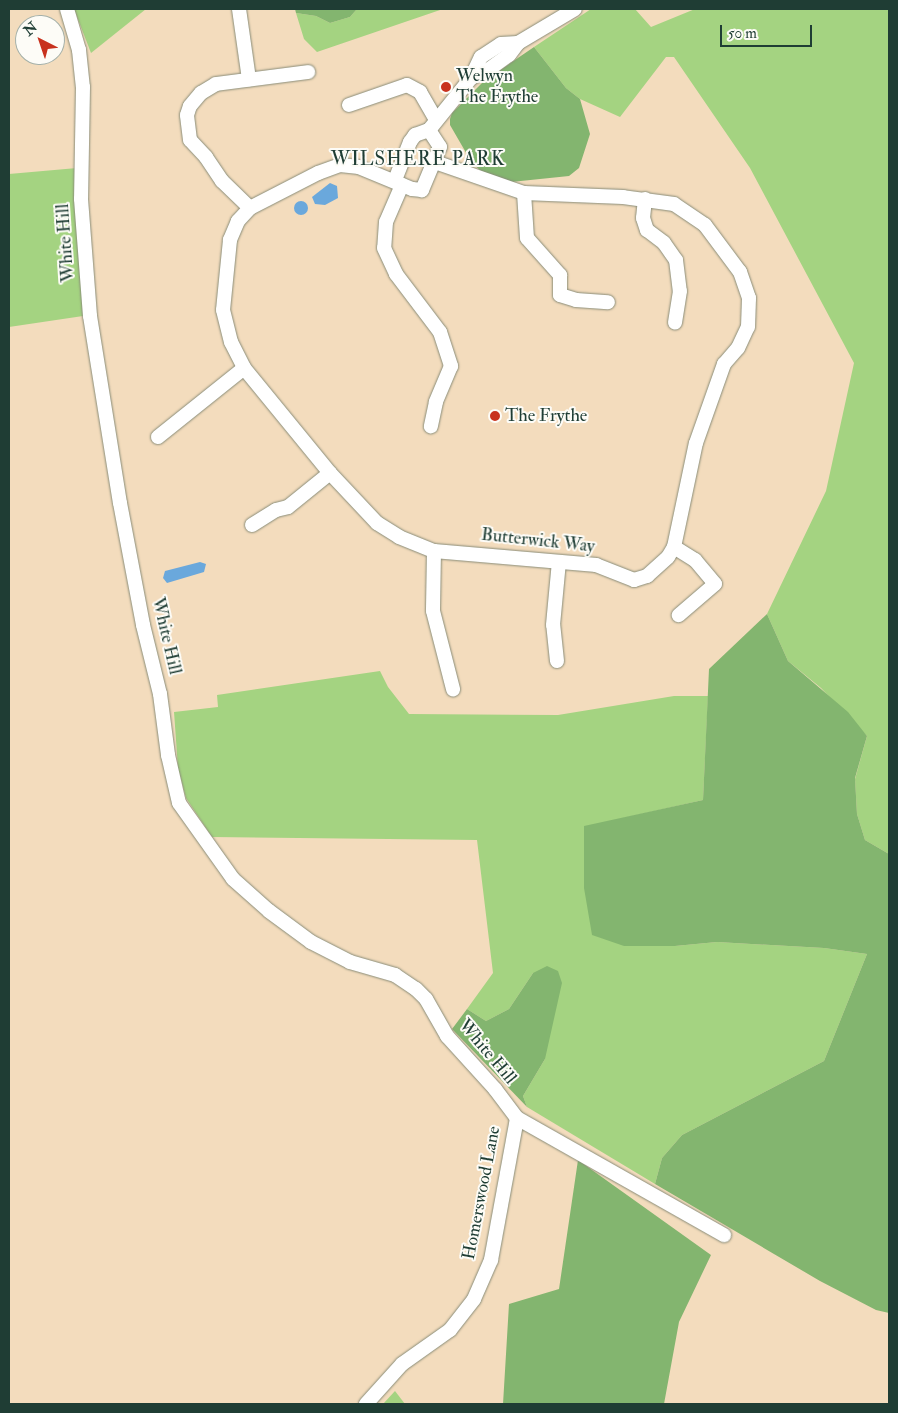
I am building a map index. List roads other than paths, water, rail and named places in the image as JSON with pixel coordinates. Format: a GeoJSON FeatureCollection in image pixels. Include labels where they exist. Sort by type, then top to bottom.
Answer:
{"type":"FeatureCollection","features":[{"type":"Feature","properties":{"kind":"street","name":"White Hill"},"geometry":{"type":"LineString","coordinates":[[67,9],[79,50],[83,88],[81,199],[90,316],[120,503],[143,625],[160,694],[168,755],[180,803],[233,878],[269,911],[311,942],[350,962],[395,975],[416,989],[426,1000],[447,1036],[496,1089],[517,1118]]}},
{"type":"Feature","properties":{"kind":"street"},"geometry":{"type":"LineString","coordinates":[[239,9],[249,79]]}},
{"type":"Feature","properties":{"kind":"street"},"geometry":{"type":"LineString","coordinates":[[431,426],[436,402],[451,366],[440,332],[396,274],[384,248],[386,222],[410,142],[432,124],[471,78],[509,55],[518,43],[576,9]]}},
{"type":"Feature","properties":{"kind":"street"},"geometry":{"type":"LineString","coordinates":[[250,208],[222,181],[206,157],[190,140],[187,115],[194,99],[216,84],[308,72]]}},
{"type":"Feature","properties":{"kind":"street"},"geometry":{"type":"LineString","coordinates":[[348,105],[408,85],[420,92],[440,147],[435,162]]}},
{"type":"Feature","properties":{"kind":"street","name":"Butterwick Way"},"geometry":{"type":"LineString","coordinates":[[435,162],[524,193],[645,199],[674,204],[705,225],[733,259],[749,298],[744,338],[724,364],[696,443],[674,547],[659,566],[640,579],[634,580],[596,565],[434,551],[387,531],[330,473],[244,368],[226,327],[223,294],[230,240],[238,221],[250,208],[318,173],[340,165],[358,167],[422,190],[435,162]]}},
{"type":"Feature","properties":{"kind":"street"},"geometry":{"type":"LineString","coordinates":[[524,193],[527,238],[560,276],[560,295],[576,300],[608,302]]}},
{"type":"Feature","properties":{"kind":"street"},"geometry":{"type":"LineString","coordinates":[[645,199],[643,218],[647,230],[664,243],[676,260],[680,291],[675,323]]}},
{"type":"Feature","properties":{"kind":"street"},"geometry":{"type":"LineString","coordinates":[[158,436],[244,368]]}},
{"type":"Feature","properties":{"kind":"street"},"geometry":{"type":"LineString","coordinates":[[252,525],[276,510],[288,507],[330,473]]}},
{"type":"Feature","properties":{"kind":"street"},"geometry":{"type":"LineString","coordinates":[[674,547],[695,560],[714,584],[679,615]]}},
{"type":"Feature","properties":{"kind":"street"},"geometry":{"type":"LineString","coordinates":[[434,551],[433,610],[453,689]]}},
{"type":"Feature","properties":{"kind":"street"},"geometry":{"type":"LineString","coordinates":[[557,661],[553,625],[559,562]]}},
{"type":"Feature","properties":{"kind":"street","name":"Homerswood Lane"},"geometry":{"type":"LineString","coordinates":[[366,1404],[402,1364],[450,1330],[474,1299],[491,1260],[517,1118],[724,1235]]}},
{"type":"Feature","properties":{"kind":"water"},"geometry":{"type":"Polygon","coordinates":[[[330,183],[337,186],[338,198],[325,205],[315,204],[312,197],[330,183]]]}},
{"type":"Feature","properties":{"kind":"water"},"geometry":{"type":"Polygon","coordinates":[[[301,201],[306,203],[308,208],[306,213],[301,215],[296,213],[294,208],[296,203],[301,201]]]}},
{"type":"Feature","properties":{"kind":"water"},"geometry":{"type":"Polygon","coordinates":[[[200,562],[206,564],[204,572],[167,583],[163,578],[165,571],[200,562]]]}},
{"type":"Feature","properties":{"kind":"place","name":"Welwyn The Frythe"},"geometry":{"type":"Point","coordinates":[446,87]}},
{"type":"Feature","properties":{"kind":"place","name":"The Frythe"},"geometry":{"type":"Point","coordinates":[495,416]}},
{"type":"Feature","properties":{"kind":"district","name":"WILSHERE PARK"},"geometry":{"type":"Point","coordinates":[418,160]}}]}
